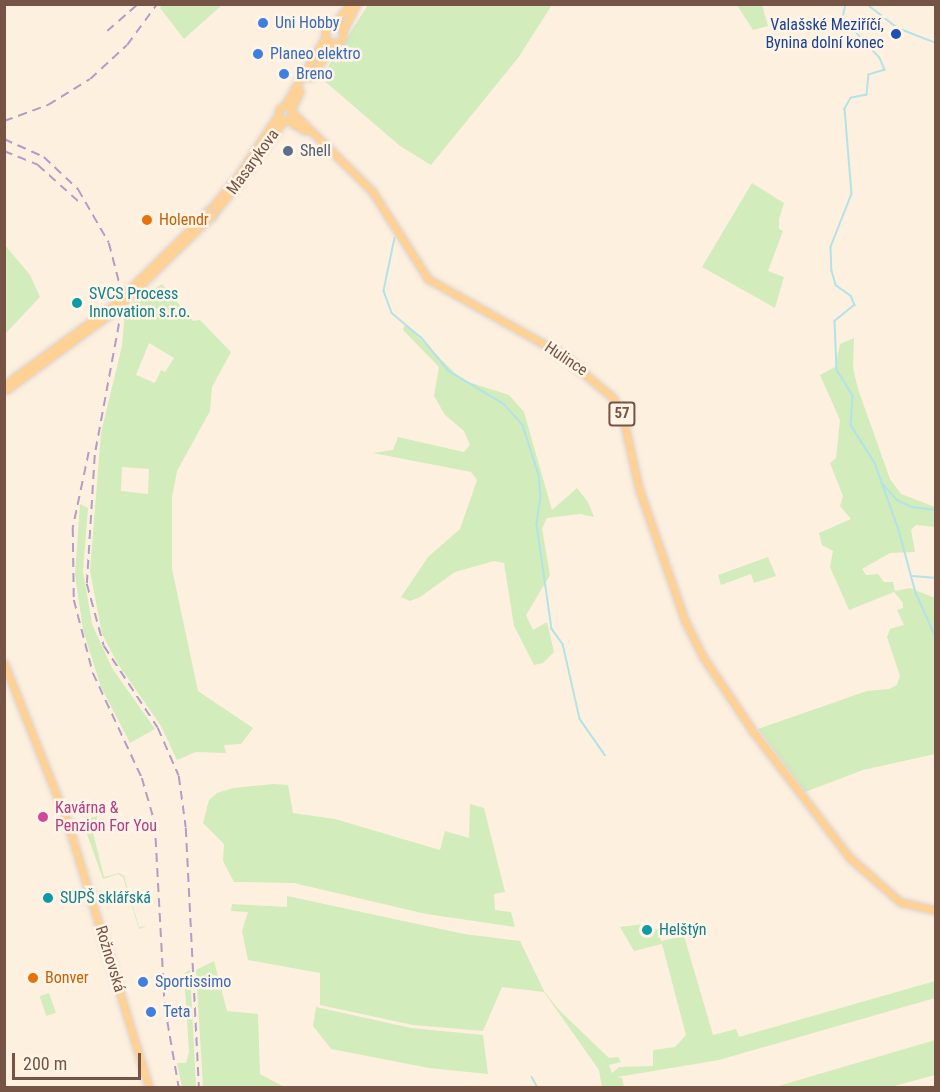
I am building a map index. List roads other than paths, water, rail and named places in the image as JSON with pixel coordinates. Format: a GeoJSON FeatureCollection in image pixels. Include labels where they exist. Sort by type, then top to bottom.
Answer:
{"type":"FeatureCollection","features":[{"type":"Feature","properties":{"kind":"main road"},"geometry":{"type":"LineString","coordinates":[[283,118],[284,106],[325,38],[326,29],[334,25],[351,4]]}},
{"type":"Feature","properties":{"kind":"main road"},"geometry":{"type":"LineString","coordinates":[[283,118],[292,111],[316,67],[334,44],[342,39],[343,31],[356,4]]}},
{"type":"Feature","properties":{"kind":"main road"},"geometry":{"type":"LineString","coordinates":[[334,25],[343,31]]}},
{"type":"Feature","properties":{"kind":"main road"},"geometry":{"type":"LineString","coordinates":[[325,38],[334,44]]}},
{"type":"Feature","properties":{"kind":"main road","name":"Hulince"},"geometry":{"type":"LineString","coordinates":[[284,106],[292,111],[372,191],[428,279],[560,353],[616,401],[624,422],[637,483],[685,621],[703,657],[754,733],[850,858],[900,902],[936,910]]}},
{"type":"Feature","properties":{"kind":"main road","name":"Hulince"},"geometry":{"type":"LineString","coordinates":[[283,118],[320,140]]}},
{"type":"Feature","properties":{"kind":"main road","name":"Masarykova"},"geometry":{"type":"LineString","coordinates":[[5,389],[111,307],[210,213],[283,118]]}},
{"type":"Feature","properties":{"kind":"main road","name":"Rožnovská"},"geometry":{"type":"LineString","coordinates":[[4,663],[67,821],[149,1088]]}},
{"type":"Feature","properties":{"kind":"waterway"},"geometry":{"type":"LineString","coordinates":[[846,4],[843,18],[880,58],[885,70],[869,75],[867,95],[851,98],[845,109],[852,194],[831,247],[832,271],[836,285],[851,296],[855,305],[835,321],[837,370],[853,396],[851,425],[875,463],[899,530],[916,593],[936,637]]}},
{"type":"Feature","properties":{"kind":"waterway"},"geometry":{"type":"LineString","coordinates":[[867,4],[898,28],[936,43]]}},
{"type":"Feature","properties":{"kind":"waterway"},"geometry":{"type":"LineString","coordinates":[[395,238],[384,291],[392,313],[421,337],[449,371],[504,404],[523,425],[539,475],[541,496],[537,525],[552,629],[563,644],[580,719],[605,755]]}},
{"type":"Feature","properties":{"kind":"waterway"},"geometry":{"type":"LineString","coordinates":[[881,482],[897,500],[912,507],[936,510]]}},
{"type":"Feature","properties":{"kind":"waterway"},"geometry":{"type":"LineString","coordinates":[[913,576],[936,578]]}},
{"type":"Feature","properties":{"kind":"waterway"},"geometry":{"type":"LineString","coordinates":[[532,1077],[538,1088]]}},
{"type":"Feature","properties":{"kind":"railway"},"geometry":{"type":"LineString","coordinates":[[107,31],[138,4]]}},
{"type":"Feature","properties":{"kind":"railway"},"geometry":{"type":"LineString","coordinates":[[4,121],[48,105],[90,79],[127,45],[157,4]]}},
{"type":"Feature","properties":{"kind":"railway"},"geometry":{"type":"LineString","coordinates":[[4,139],[44,157],[78,189],[109,243],[122,293]]}},
{"type":"Feature","properties":{"kind":"railway"},"geometry":{"type":"LineString","coordinates":[[4,151],[38,165],[78,201]]}},
{"type":"Feature","properties":{"kind":"railway"},"geometry":{"type":"LineString","coordinates":[[122,309],[95,455],[87,584],[104,646],[158,728],[179,776],[186,828],[199,1088]]}},
{"type":"Feature","properties":{"kind":"railway"},"geometry":{"type":"LineString","coordinates":[[89,452],[73,528],[74,600],[93,673],[142,778],[155,823],[165,1007],[179,1088]]}},
{"type":"Feature","properties":{"kind":"place","name":"Uni Hobby"},"geometry":{"type":"Point","coordinates":[263,23]}},
{"type":"Feature","properties":{"kind":"place","name":"Valašské Meziříčí, Bynina dolní konec"},"geometry":{"type":"Point","coordinates":[896,34]}},
{"type":"Feature","properties":{"kind":"place","name":"Planeo elektro"},"geometry":{"type":"Point","coordinates":[258,54]}},
{"type":"Feature","properties":{"kind":"place","name":"Breno"},"geometry":{"type":"Point","coordinates":[284,74]}},
{"type":"Feature","properties":{"kind":"place","name":"Shell"},"geometry":{"type":"Point","coordinates":[288,151]}},
{"type":"Feature","properties":{"kind":"place","name":"Holendr"},"geometry":{"type":"Point","coordinates":[147,220]}},
{"type":"Feature","properties":{"kind":"place","name":"SVCS Process Innovation s.r.o."},"geometry":{"type":"Point","coordinates":[77,303]}},
{"type":"Feature","properties":{"kind":"place","name":"Kavárna & Penzion For You"},"geometry":{"type":"Point","coordinates":[43,817]}},
{"type":"Feature","properties":{"kind":"place","name":"SUPŠ sklářská"},"geometry":{"type":"Point","coordinates":[48,898]}},
{"type":"Feature","properties":{"kind":"place","name":"Helštýn"},"geometry":{"type":"Point","coordinates":[647,930]}},
{"type":"Feature","properties":{"kind":"place","name":"Bonver"},"geometry":{"type":"Point","coordinates":[33,978]}},
{"type":"Feature","properties":{"kind":"place","name":"Sportissimo"},"geometry":{"type":"Point","coordinates":[143,982]}},
{"type":"Feature","properties":{"kind":"place","name":"Teta"},"geometry":{"type":"Point","coordinates":[151,1012]}}]}
